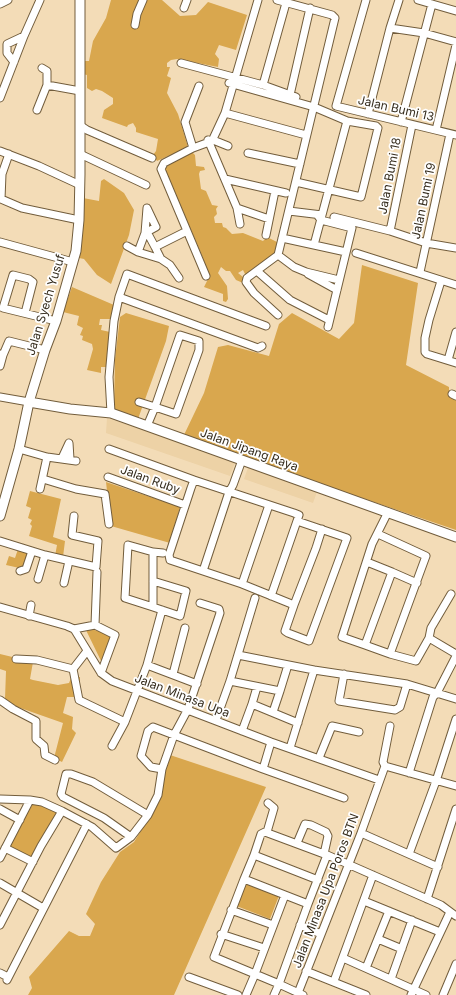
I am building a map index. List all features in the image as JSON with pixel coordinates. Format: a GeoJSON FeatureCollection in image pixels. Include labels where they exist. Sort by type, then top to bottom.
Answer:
{"type":"FeatureCollection","features":[{"type":"Feature","properties":{"kind":"main road","name":"Jalan Syech Yusuf"},"geometry":{"type":"LineString","coordinates":[[0,515],[19,449],[29,402],[45,350],[56,321],[73,262],[79,220],[80,185],[80,0]]}},
{"type":"Feature","properties":{"kind":"main road","name":"Jalan Jipang Raya"},"geometry":{"type":"LineString","coordinates":[[29,402],[70,409],[111,412],[456,537]]}},
{"type":"Feature","properties":{"kind":"street"},"geometry":{"type":"LineString","coordinates":[[0,4],[8,0]]}},
{"type":"Feature","properties":{"kind":"street"},"geometry":{"type":"LineString","coordinates":[[0,98],[3,80],[14,62],[40,0]]}},
{"type":"Feature","properties":{"kind":"street"},"geometry":{"type":"LineString","coordinates":[[135,25],[137,14],[143,0]]}},
{"type":"Feature","properties":{"kind":"street"},"geometry":{"type":"LineString","coordinates":[[184,8],[187,0]]}},
{"type":"Feature","properties":{"kind":"street"},"geometry":{"type":"LineString","coordinates":[[206,276],[161,167],[164,163],[209,141],[225,113],[252,0]]}},
{"type":"Feature","properties":{"kind":"street"},"geometry":{"type":"LineString","coordinates":[[209,141],[221,112],[258,0]]}},
{"type":"Feature","properties":{"kind":"street"},"geometry":{"type":"LineString","coordinates":[[277,0],[310,8],[332,15],[335,18],[278,255],[246,280],[248,287],[278,314]]}},
{"type":"Feature","properties":{"kind":"street","name":"Jalan Bumi 13"},"geometry":{"type":"LineString","coordinates":[[366,0],[336,102],[337,106],[453,134]]}},
{"type":"Feature","properties":{"kind":"street"},"geometry":{"type":"LineString","coordinates":[[368,114],[390,28],[399,0]]}},
{"type":"Feature","properties":{"kind":"street"},"geometry":{"type":"LineString","coordinates":[[418,0],[456,11]]}},
{"type":"Feature","properties":{"kind":"street"},"geometry":{"type":"LineString","coordinates":[[401,122],[424,33],[428,2]]}},
{"type":"Feature","properties":{"kind":"street"},"geometry":{"type":"LineString","coordinates":[[263,85],[286,3]]}},
{"type":"Feature","properties":{"kind":"street"},"geometry":{"type":"LineString","coordinates":[[290,95],[310,8]]}},
{"type":"Feature","properties":{"kind":"street"},"geometry":{"type":"LineString","coordinates":[[390,28],[424,33],[456,43],[436,130]]}},
{"type":"Feature","properties":{"kind":"street"},"geometry":{"type":"LineString","coordinates":[[14,62],[7,53],[7,44],[12,40],[24,36]]}},
{"type":"Feature","properties":{"kind":"street"},"geometry":{"type":"LineString","coordinates":[[181,63],[315,105]]}},
{"type":"Feature","properties":{"kind":"street"},"geometry":{"type":"LineString","coordinates":[[37,110],[47,85],[47,71],[42,68]]}},
{"type":"Feature","properties":{"kind":"street"},"geometry":{"type":"LineString","coordinates":[[232,80],[263,85],[315,105],[347,121],[376,126],[378,128],[361,197],[329,191],[296,182]]}},
{"type":"Feature","properties":{"kind":"street"},"geometry":{"type":"LineString","coordinates":[[47,85],[80,91]]}},
{"type":"Feature","properties":{"kind":"street"},"geometry":{"type":"LineString","coordinates":[[193,148],[185,122],[199,86]]}},
{"type":"Feature","properties":{"kind":"street"},"geometry":{"type":"LineString","coordinates":[[225,113],[306,135]]}},
{"type":"Feature","properties":{"kind":"street"},"geometry":{"type":"LineString","coordinates":[[314,245],[347,121]]}},
{"type":"Feature","properties":{"kind":"street","name":"Jalan Bumi 18"},"geometry":{"type":"LineString","coordinates":[[390,231],[412,125]]}},
{"type":"Feature","properties":{"kind":"street"},"geometry":{"type":"LineString","coordinates":[[80,126],[152,158]]}},
{"type":"Feature","properties":{"kind":"street","name":"Jalan Bumi 19"},"geometry":{"type":"LineString","coordinates":[[420,272],[453,134]]}},
{"type":"Feature","properties":{"kind":"street"},"geometry":{"type":"LineString","coordinates":[[209,141],[228,146]]}},
{"type":"Feature","properties":{"kind":"street"},"geometry":{"type":"LineString","coordinates":[[209,141],[221,161],[220,168],[237,208],[240,224]]}},
{"type":"Feature","properties":{"kind":"street"},"geometry":{"type":"LineString","coordinates":[[0,152],[9,154],[80,185]]}},
{"type":"Feature","properties":{"kind":"street"},"geometry":{"type":"LineString","coordinates":[[248,153],[300,164]]}},
{"type":"Feature","properties":{"kind":"street"},"geometry":{"type":"LineString","coordinates":[[9,154],[2,174],[1,201],[22,208],[79,220]]}},
{"type":"Feature","properties":{"kind":"street"},"geometry":{"type":"LineString","coordinates":[[80,154],[146,185]]}},
{"type":"Feature","properties":{"kind":"street"},"geometry":{"type":"LineString","coordinates":[[225,179],[286,193]]}},
{"type":"Feature","properties":{"kind":"street"},"geometry":{"type":"LineString","coordinates":[[266,235],[275,191]]}},
{"type":"Feature","properties":{"kind":"street"},"geometry":{"type":"LineString","coordinates":[[237,208],[269,218]]}},
{"type":"Feature","properties":{"kind":"street"},"geometry":{"type":"LineString","coordinates":[[257,271],[290,300],[328,324],[352,228],[321,217],[289,211]]}},
{"type":"Feature","properties":{"kind":"street"},"geometry":{"type":"LineString","coordinates":[[334,216],[426,242],[456,248]]}},
{"type":"Feature","properties":{"kind":"street"},"geometry":{"type":"LineString","coordinates":[[155,246],[187,231]]}},
{"type":"Feature","properties":{"kind":"street"},"geometry":{"type":"LineString","coordinates":[[138,252],[146,232],[161,259]]}},
{"type":"Feature","properties":{"kind":"street"},"geometry":{"type":"LineString","coordinates":[[282,238],[346,252]]}},
{"type":"Feature","properties":{"kind":"street"},"geometry":{"type":"LineString","coordinates":[[0,242],[73,262]]}},
{"type":"Feature","properties":{"kind":"street"},"geometry":{"type":"LineString","coordinates":[[126,246],[138,252],[161,259],[170,265],[179,278]]}},
{"type":"Feature","properties":{"kind":"street"},"geometry":{"type":"LineString","coordinates":[[356,253],[420,272],[441,281],[456,285]]}},
{"type":"Feature","properties":{"kind":"street"},"geometry":{"type":"LineString","coordinates":[[278,255],[294,267],[306,272],[337,290]]}},
{"type":"Feature","properties":{"kind":"street"},"geometry":{"type":"LineString","coordinates":[[306,272],[339,280]]}},
{"type":"Feature","properties":{"kind":"street"},"geometry":{"type":"LineString","coordinates":[[111,412],[109,370],[114,322],[119,297],[126,275],[130,274],[266,326]]}},
{"type":"Feature","properties":{"kind":"street"},"geometry":{"type":"LineString","coordinates":[[25,313],[33,282],[31,280],[13,275],[3,308],[56,321]]}},
{"type":"Feature","properties":{"kind":"street"},"geometry":{"type":"LineString","coordinates":[[441,281],[425,338],[424,349],[427,354],[456,363]]}},
{"type":"Feature","properties":{"kind":"street"},"geometry":{"type":"LineString","coordinates":[[119,297],[258,348],[262,346]]}},
{"type":"Feature","properties":{"kind":"street"},"geometry":{"type":"LineString","coordinates":[[448,360],[456,332]]}},
{"type":"Feature","properties":{"kind":"street"},"geometry":{"type":"LineString","coordinates":[[140,402],[156,407],[174,414],[176,414],[200,344],[199,341],[183,334],[180,335],[156,407],[149,427]]}},
{"type":"Feature","properties":{"kind":"street"},"geometry":{"type":"LineString","coordinates":[[0,366],[2,354],[9,341],[45,350]]}},
{"type":"Feature","properties":{"kind":"street"},"geometry":{"type":"LineString","coordinates":[[0,397],[29,402]]}},
{"type":"Feature","properties":{"kind":"street"},"geometry":{"type":"LineString","coordinates":[[19,449],[47,457],[73,460],[69,443],[62,458]]}},
{"type":"Feature","properties":{"kind":"street"},"geometry":{"type":"LineString","coordinates":[[109,449],[194,480],[232,490],[346,538],[309,641],[288,633],[285,630],[322,529]]}},
{"type":"Feature","properties":{"kind":"street"},"geometry":{"type":"LineString","coordinates":[[40,489],[47,457]]}},
{"type":"Feature","properties":{"kind":"street"},"geometry":{"type":"LineString","coordinates":[[206,572],[242,460]]}},
{"type":"Feature","properties":{"kind":"street","name":"Jalan Ruby"},"geometry":{"type":"LineString","coordinates":[[108,478],[185,505]]}},
{"type":"Feature","properties":{"kind":"street"},"geometry":{"type":"LineString","coordinates":[[43,479],[51,483],[105,494],[109,524]]}},
{"type":"Feature","properties":{"kind":"street"},"geometry":{"type":"LineString","coordinates":[[194,480],[169,558],[171,561],[242,584],[294,605]]}},
{"type":"Feature","properties":{"kind":"street"},"geometry":{"type":"LineString","coordinates":[[242,584],[269,505]]}},
{"type":"Feature","properties":{"kind":"street"},"geometry":{"type":"LineString","coordinates":[[388,512],[372,544],[342,637],[390,654],[416,661],[429,638],[431,628],[451,594]]}},
{"type":"Feature","properties":{"kind":"street"},"geometry":{"type":"LineString","coordinates":[[0,542],[69,562],[96,567],[98,541],[72,534],[74,516]]}},
{"type":"Feature","properties":{"kind":"street"},"geometry":{"type":"LineString","coordinates":[[271,596],[300,518]]}},
{"type":"Feature","properties":{"kind":"street"},"geometry":{"type":"LineString","coordinates":[[378,534],[426,555],[390,654]]}},
{"type":"Feature","properties":{"kind":"street"},"geometry":{"type":"LineString","coordinates":[[153,581],[184,590],[187,593],[180,616],[130,601],[125,598],[128,545],[153,552],[163,553]]}},
{"type":"Feature","properties":{"kind":"street"},"geometry":{"type":"LineString","coordinates":[[20,571],[26,569],[32,552]]}},
{"type":"Feature","properties":{"kind":"street"},"geometry":{"type":"LineString","coordinates":[[153,552],[153,607]]}},
{"type":"Feature","properties":{"kind":"street"},"geometry":{"type":"LineString","coordinates":[[38,579],[45,555]]}},
{"type":"Feature","properties":{"kind":"street"},"geometry":{"type":"LineString","coordinates":[[64,583],[69,562]]}},
{"type":"Feature","properties":{"kind":"street"},"geometry":{"type":"LineString","coordinates":[[367,562],[417,583]]}},
{"type":"Feature","properties":{"kind":"street"},"geometry":{"type":"LineString","coordinates":[[94,625],[98,572]]}},
{"type":"Feature","properties":{"kind":"street"},"geometry":{"type":"LineString","coordinates":[[365,645],[392,572]]}},
{"type":"Feature","properties":{"kind":"street"},"geometry":{"type":"LineString","coordinates":[[216,720],[230,681],[255,598]]}},
{"type":"Feature","properties":{"kind":"street"},"geometry":{"type":"LineString","coordinates":[[0,799],[42,802],[87,824],[115,848],[120,847],[131,837],[148,815],[158,795],[162,769],[174,735],[188,709],[220,610],[200,603]]}},
{"type":"Feature","properties":{"kind":"street"},"geometry":{"type":"LineString","coordinates":[[29,616],[31,605]]}},
{"type":"Feature","properties":{"kind":"street"},"geometry":{"type":"LineString","coordinates":[[0,607],[74,629],[94,625],[113,633],[115,638],[100,673]]}},
{"type":"Feature","properties":{"kind":"street"},"geometry":{"type":"LineString","coordinates":[[112,746],[125,722],[147,665],[162,610]]}},
{"type":"Feature","properties":{"kind":"street"},"geometry":{"type":"LineString","coordinates":[[173,674],[186,628]]}},
{"type":"Feature","properties":{"kind":"street","name":"Jalan Minasa Upa"},"geometry":{"type":"LineString","coordinates":[[74,629],[100,673],[112,682],[188,709],[271,742],[379,780]]}},
{"type":"Feature","properties":{"kind":"street"},"geometry":{"type":"LineString","coordinates":[[410,773],[433,697],[437,693],[454,664],[456,655],[429,638]]}},
{"type":"Feature","properties":{"kind":"street"},"geometry":{"type":"LineString","coordinates":[[87,651],[73,669],[78,700],[125,722]]}},
{"type":"Feature","properties":{"kind":"street"},"geometry":{"type":"LineString","coordinates":[[238,655],[314,670],[407,684],[456,699]]}},
{"type":"Feature","properties":{"kind":"street"},"geometry":{"type":"LineString","coordinates":[[16,659],[37,660],[73,669]]}},
{"type":"Feature","properties":{"kind":"street"},"geometry":{"type":"LineString","coordinates":[[147,665],[197,684]]}},
{"type":"Feature","properties":{"kind":"street"},"geometry":{"type":"LineString","coordinates":[[273,712],[288,665]]}},
{"type":"Feature","properties":{"kind":"street"},"geometry":{"type":"LineString","coordinates":[[290,748],[314,670]]}},
{"type":"Feature","properties":{"kind":"street"},"geometry":{"type":"LineString","coordinates":[[344,674],[339,701],[395,710],[400,707],[407,684]]}},
{"type":"Feature","properties":{"kind":"street"},"geometry":{"type":"LineString","coordinates":[[230,681],[280,691]]}},
{"type":"Feature","properties":{"kind":"street"},"geometry":{"type":"LineString","coordinates":[[242,731],[257,687]]}},
{"type":"Feature","properties":{"kind":"street"},"geometry":{"type":"LineString","coordinates":[[0,697],[13,709],[36,721],[36,739],[44,746],[45,755],[55,760]]}},
{"type":"Feature","properties":{"kind":"street"},"geometry":{"type":"LineString","coordinates":[[252,704],[298,723]]}},
{"type":"Feature","properties":{"kind":"street"},"geometry":{"type":"LineString","coordinates":[[409,854],[436,781],[456,719]]}},
{"type":"Feature","properties":{"kind":"street"},"geometry":{"type":"LineString","coordinates":[[318,758],[332,726],[360,732]]}},
{"type":"Feature","properties":{"kind":"street"},"geometry":{"type":"LineString","coordinates":[[390,726],[383,762],[385,766],[456,786]]}},
{"type":"Feature","properties":{"kind":"street"},"geometry":{"type":"LineString","coordinates":[[162,769],[151,767],[142,759],[144,741],[148,731],[153,727],[262,769],[344,798]]}},
{"type":"Feature","properties":{"kind":"street"},"geometry":{"type":"LineString","coordinates":[[262,769],[271,742]]}},
{"type":"Feature","properties":{"kind":"street","name":"Jalan Minasa Upa Poros BTN"},"geometry":{"type":"LineString","coordinates":[[221,934],[214,957],[300,994],[306,970],[349,864],[385,766]]}},
{"type":"Feature","properties":{"kind":"street"},"geometry":{"type":"LineString","coordinates":[[131,837],[104,818],[63,798],[61,794],[68,773],[93,782],[148,815]]}},
{"type":"Feature","properties":{"kind":"street"},"geometry":{"type":"LineString","coordinates":[[0,858],[30,800]]}},
{"type":"Feature","properties":{"kind":"street"},"geometry":{"type":"LineString","coordinates":[[267,832],[274,808],[268,803]]}},
{"type":"Feature","properties":{"kind":"street"},"geometry":{"type":"LineString","coordinates":[[0,809],[20,820]]}},
{"type":"Feature","properties":{"kind":"street"},"geometry":{"type":"LineString","coordinates":[[427,899],[456,809]]}},
{"type":"Feature","properties":{"kind":"street"},"geometry":{"type":"LineString","coordinates":[[0,925],[62,811]]}},
{"type":"Feature","properties":{"kind":"street"},"geometry":{"type":"LineString","coordinates":[[0,973],[8,978],[87,824]]}},
{"type":"Feature","properties":{"kind":"street"},"geometry":{"type":"LineString","coordinates":[[274,995],[318,880],[326,855],[328,834],[311,825],[304,825],[297,843]]}},
{"type":"Feature","properties":{"kind":"street"},"geometry":{"type":"LineString","coordinates":[[264,948],[221,934],[254,855],[261,834],[267,832],[374,875],[427,899],[453,914],[440,932],[412,992]]}},
{"type":"Feature","properties":{"kind":"street"},"geometry":{"type":"LineString","coordinates":[[361,833],[438,867]]}},
{"type":"Feature","properties":{"kind":"street"},"geometry":{"type":"LineString","coordinates":[[5,848],[33,862]]}},
{"type":"Feature","properties":{"kind":"street"},"geometry":{"type":"LineString","coordinates":[[254,855],[318,880]]}},
{"type":"Feature","properties":{"kind":"street"},"geometry":{"type":"LineString","coordinates":[[334,981],[374,875]]}},
{"type":"Feature","properties":{"kind":"street"},"geometry":{"type":"LineString","coordinates":[[244,879],[308,904]]}},
{"type":"Feature","properties":{"kind":"street"},"geometry":{"type":"LineString","coordinates":[[0,883],[18,892],[43,908]]}},
{"type":"Feature","properties":{"kind":"street"},"geometry":{"type":"LineString","coordinates":[[246,995],[285,895]]}},
{"type":"Feature","properties":{"kind":"street"},"geometry":{"type":"LineString","coordinates":[[364,901],[440,932]]}},
{"type":"Feature","properties":{"kind":"street"},"geometry":{"type":"LineString","coordinates":[[231,910],[273,925]]}},
{"type":"Feature","properties":{"kind":"street"},"geometry":{"type":"LineString","coordinates":[[366,968],[390,911]]}},
{"type":"Feature","properties":{"kind":"street"},"geometry":{"type":"LineString","coordinates":[[391,979],[412,920]]}},
{"type":"Feature","properties":{"kind":"street"},"geometry":{"type":"LineString","coordinates":[[300,925],[321,934]]}},
{"type":"Feature","properties":{"kind":"street"},"geometry":{"type":"LineString","coordinates":[[378,939],[402,949]]}},
{"type":"Feature","properties":{"kind":"street"},"geometry":{"type":"LineString","coordinates":[[343,958],[391,979],[412,992],[426,995]]}},
{"type":"Feature","properties":{"kind":"street"},"geometry":{"type":"LineString","coordinates":[[443,995],[456,964]]}},
{"type":"Feature","properties":{"kind":"street"},"geometry":{"type":"LineString","coordinates":[[306,970],[366,995]]}},
{"type":"Feature","properties":{"kind":"street"},"geometry":{"type":"LineString","coordinates":[[189,977],[238,995]]}},
{"type":"Feature","properties":{"kind":"shaded area"},"geometry":{"type":"Polygon","coordinates":[[[111,0],[162,0],[180,16],[196,15],[208,2],[247,15],[236,50],[219,45],[215,54],[219,59],[218,67],[177,59],[171,60],[167,63],[167,67],[170,67],[167,76],[171,78],[167,93],[178,114],[188,147],[157,161],[153,155],[156,151],[158,139],[136,132],[136,128],[133,123],[127,127],[102,118],[104,110],[113,104],[113,98],[102,91],[96,89],[92,91],[87,88],[87,75],[83,74],[81,61],[89,61],[93,41],[106,18],[111,0]]]}},
{"type":"Feature","properties":{"kind":"shaded area"},"geometry":{"type":"Polygon","coordinates":[[[192,152],[195,155],[196,166],[204,167],[205,170],[200,171],[199,174],[201,189],[206,191],[212,205],[218,206],[216,209],[217,214],[214,217],[215,223],[222,223],[223,227],[232,234],[243,233],[263,241],[267,237],[279,243],[276,254],[248,274],[245,274],[243,270],[238,273],[243,277],[243,283],[236,280],[230,271],[226,271],[221,267],[218,273],[227,286],[228,299],[226,302],[223,301],[223,294],[204,287],[209,277],[203,258],[164,167],[192,152]]]}},
{"type":"Feature","properties":{"kind":"shaded area"},"geometry":{"type":"Polygon","coordinates":[[[104,179],[124,193],[134,210],[129,235],[111,284],[97,275],[84,259],[79,258],[83,231],[83,198],[99,201],[101,181],[104,179]]]}},
{"type":"Feature","properties":{"kind":"shaded area"},"geometry":{"type":"Polygon","coordinates":[[[362,265],[418,283],[406,365],[449,387],[449,395],[456,399],[456,530],[183,437],[204,393],[218,347],[228,345],[269,356],[279,324],[292,313],[339,339],[354,323],[362,265]]]}},
{"type":"Feature","properties":{"kind":"shaded area"},"geometry":{"type":"Polygon","coordinates":[[[72,287],[114,305],[112,319],[100,319],[99,325],[102,325],[101,330],[110,332],[107,367],[101,367],[101,373],[87,370],[93,349],[92,344],[82,340],[83,336],[80,335],[83,328],[77,325],[79,316],[63,312],[72,287]]]}},
{"type":"Feature","properties":{"kind":"shaded area"},"geometry":{"type":"Polygon","coordinates":[[[126,313],[169,326],[166,341],[138,419],[116,412],[114,406],[115,359],[120,317],[126,313]]]}},
{"type":"Feature","properties":{"kind":"shaded area"},"geometry":{"type":"Polygon","coordinates":[[[107,418],[236,460],[230,476],[106,433],[107,418]]]}},
{"type":"Feature","properties":{"kind":"shaded area"},"geometry":{"type":"Polygon","coordinates":[[[249,465],[318,489],[313,503],[244,479],[249,465]]]}},
{"type":"Feature","properties":{"kind":"shaded area"},"geometry":{"type":"Polygon","coordinates":[[[106,482],[180,507],[170,543],[111,526],[106,482]]]}},
{"type":"Feature","properties":{"kind":"shaded area"},"geometry":{"type":"Polygon","coordinates":[[[30,491],[61,499],[53,537],[65,541],[63,557],[55,556],[57,545],[29,536],[32,526],[30,524],[32,520],[28,518],[31,508],[26,506],[30,491]]]}},
{"type":"Feature","properties":{"kind":"shaded area"},"geometry":{"type":"Polygon","coordinates":[[[18,549],[31,553],[24,569],[6,565],[9,556],[15,558],[18,549]]]}},
{"type":"Feature","properties":{"kind":"shaded area"},"geometry":{"type":"Polygon","coordinates":[[[85,628],[108,633],[114,638],[102,663],[85,628]]]}},
{"type":"Feature","properties":{"kind":"shaded area"},"geometry":{"type":"Polygon","coordinates":[[[0,654],[33,662],[30,679],[33,680],[58,685],[69,683],[71,678],[80,677],[80,694],[75,697],[67,697],[63,713],[73,717],[72,729],[76,733],[62,762],[54,758],[63,723],[9,704],[5,699],[6,671],[0,669],[0,654]]]}},
{"type":"Feature","properties":{"kind":"shaded area"},"geometry":{"type":"Polygon","coordinates":[[[170,755],[266,787],[174,995],[28,995],[32,988],[29,977],[69,931],[79,936],[90,936],[95,924],[86,914],[101,882],[120,852],[134,842],[160,800],[170,755]]]}},
{"type":"Feature","properties":{"kind":"shaded area"},"geometry":{"type":"Polygon","coordinates":[[[34,802],[59,812],[31,859],[7,848],[34,802]]]}},
{"type":"Feature","properties":{"kind":"shaded area"},"geometry":{"type":"Polygon","coordinates":[[[244,879],[280,893],[270,919],[234,905],[244,879]]]}}]}
